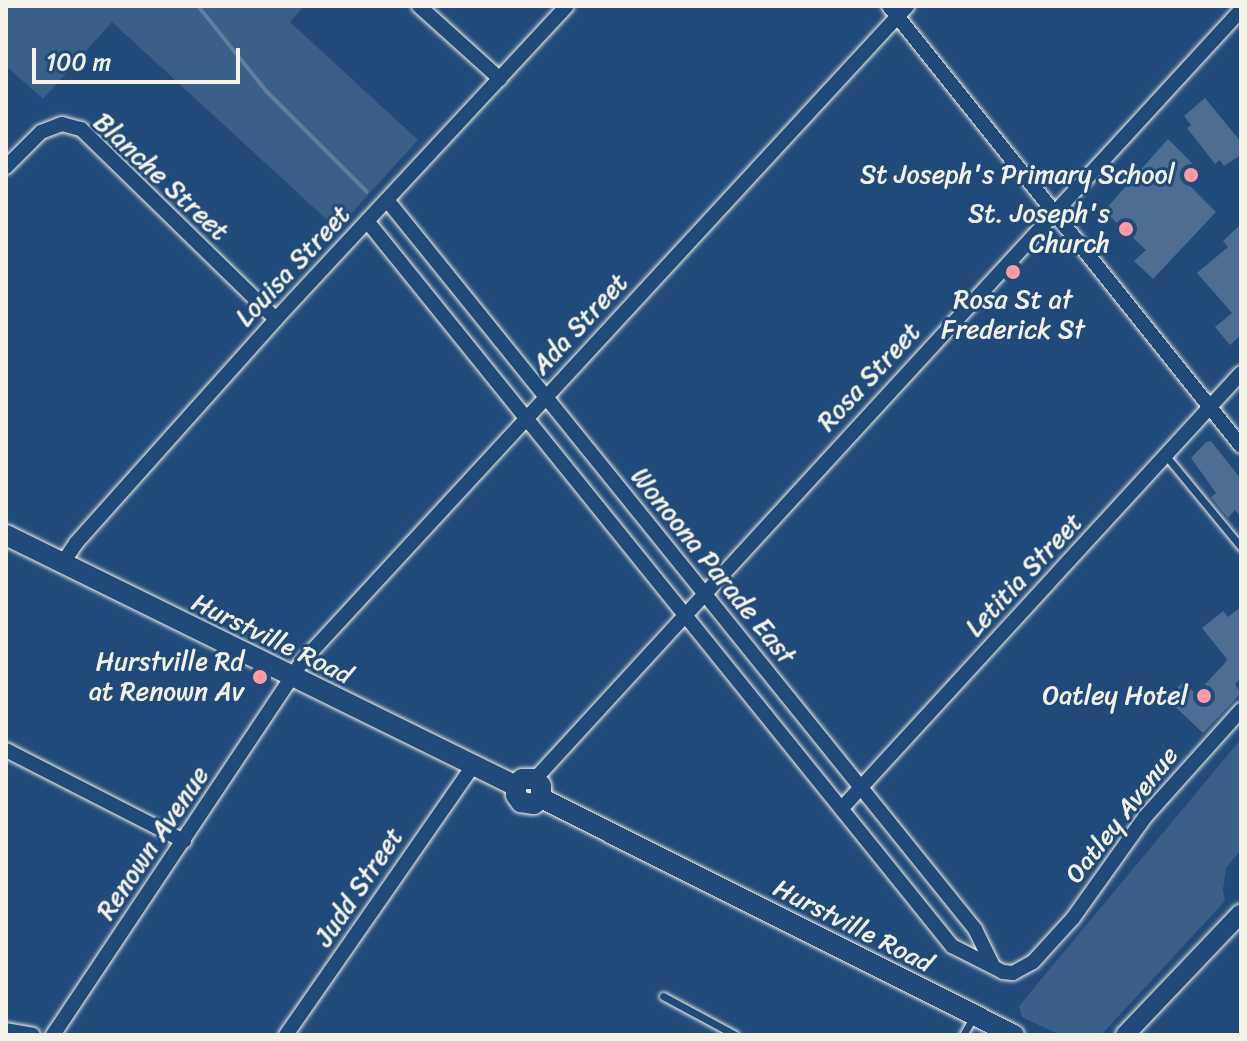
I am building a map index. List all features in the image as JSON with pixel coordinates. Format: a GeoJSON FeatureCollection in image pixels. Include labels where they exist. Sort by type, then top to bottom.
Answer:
{"type":"FeatureCollection","features":[{"type":"Feature","properties":{"kind":"main road","name":"Hurstville Road"},"geometry":{"type":"LineString","coordinates":[[6,535],[472,767],[531,788],[1014,1035]]}},
{"type":"Feature","properties":{"kind":"street"},"geometry":{"type":"LineString","coordinates":[[419,6],[500,79]]}},
{"type":"Feature","properties":{"kind":"street","name":"Louisa Street"},"geometry":{"type":"LineString","coordinates":[[62,564],[76,543],[276,319],[567,6]]}},
{"type":"Feature","properties":{"kind":"street"},"geometry":{"type":"LineString","coordinates":[[898,9],[1053,211],[1241,446]]}},
{"type":"Feature","properties":{"kind":"street","name":"Ada Street"},"geometry":{"type":"LineString","coordinates":[[293,678],[301,663],[898,9]]}},
{"type":"Feature","properties":{"kind":"street","name":"Rosa Street"},"geometry":{"type":"LineString","coordinates":[[531,788],[703,593],[1241,10]]}},
{"type":"Feature","properties":{"kind":"street","name":"Blanche Street"},"geometry":{"type":"LineString","coordinates":[[6,167],[41,132],[62,124],[81,129],[276,319]]}},
{"type":"Feature","properties":{"kind":"street","name":"Wonoona Parade East"},"geometry":{"type":"LineString","coordinates":[[387,200],[975,929],[993,966]]}},
{"type":"Feature","properties":{"kind":"street","name":"Wonoona Parade East"},"geometry":{"type":"LineString","coordinates":[[367,221],[952,946],[993,966]]}},
{"type":"Feature","properties":{"kind":"street","name":"Letitia Street"},"geometry":{"type":"LineString","coordinates":[[842,808],[1241,373]]}},
{"type":"Feature","properties":{"kind":"street","name":"Renown Avenue"},"geometry":{"type":"LineString","coordinates":[[53,1035],[293,678]]}},
{"type":"Feature","properties":{"kind":"street","name":"Oatley Avenue"},"geometry":{"type":"LineString","coordinates":[[993,966],[1013,973],[1043,952],[1073,918],[1145,817],[1241,710]]}},
{"type":"Feature","properties":{"kind":"street"},"geometry":{"type":"LineString","coordinates":[[6,750],[184,841]]}},
{"type":"Feature","properties":{"kind":"street","name":"Judd Street"},"geometry":{"type":"LineString","coordinates":[[286,1035],[472,767]]}},
{"type":"Feature","properties":{"kind":"street"},"geometry":{"type":"LineString","coordinates":[[1125,1035],[1241,913]]}},
{"type":"Feature","properties":{"kind":"street"},"geometry":{"type":"LineString","coordinates":[[6,1030],[33,1035]]}},
{"type":"Feature","properties":{"kind":"lane"},"geometry":{"type":"LineString","coordinates":[[1166,456],[1241,547]]}},
{"type":"Feature","properties":{"kind":"lane"},"geometry":{"type":"LineString","coordinates":[[663,996],[735,1035]]}},
{"type":"Feature","properties":{"kind":"lane"},"geometry":{"type":"LineString","coordinates":[[963,1035],[975,1015]]}},
{"type":"Feature","properties":{"kind":"shaded area"},"geometry":{"type":"Polygon","coordinates":[[[6,6],[304,6],[290,22],[418,140],[337,229],[112,22],[43,99],[6,66],[6,6]]]}},
{"type":"Feature","properties":{"kind":"shaded area"},"geometry":{"type":"Polygon","coordinates":[[[1241,739],[1241,850],[1226,868],[1225,901],[1102,1034],[1060,1035],[1022,1017],[1019,1006],[1241,739]]]}},
{"type":"Feature","properties":{"kind":"building"},"geometry":{"type":"Polygon","coordinates":[[[1205,98],[1241,142],[1241,155],[1224,166],[1220,160],[1215,164],[1187,128],[1191,125],[1184,116],[1205,98]]]}},
{"type":"Feature","properties":{"kind":"building"},"geometry":{"type":"Polygon","coordinates":[[[1168,139],[1200,171],[1188,184],[1216,212],[1153,279],[1134,261],[1146,250],[1104,211],[1168,139]]]}},
{"type":"Feature","properties":{"kind":"building"},"geometry":{"type":"Polygon","coordinates":[[[1241,224],[1241,335],[1230,345],[1215,327],[1232,313],[1197,273],[1228,247],[1223,241],[1241,224]]]}},
{"type":"Feature","properties":{"kind":"building"},"geometry":{"type":"Polygon","coordinates":[[[1211,441],[1241,479],[1241,517],[1235,510],[1228,518],[1211,497],[1216,493],[1191,458],[1206,442],[1211,441]]]}},
{"type":"Feature","properties":{"kind":"building"},"geometry":{"type":"Polygon","coordinates":[[[1241,607],[1241,678],[1235,684],[1241,693],[1203,733],[1167,699],[1183,682],[1196,694],[1225,663],[1227,659],[1202,628],[1223,611],[1228,617],[1241,607]]]}},
{"type":"Feature","properties":{"kind":"waterway"},"geometry":{"type":"LineString","coordinates":[[198,6],[267,92],[367,192]]}},
{"type":"Feature","properties":{"kind":"place","name":"St Joseph's Primary School"},"geometry":{"type":"Point","coordinates":[1191,175]}},
{"type":"Feature","properties":{"kind":"place","name":"St. Joseph's Church"},"geometry":{"type":"Point","coordinates":[1126,229]}},
{"type":"Feature","properties":{"kind":"place","name":"Rosa St at Frederick St"},"geometry":{"type":"Point","coordinates":[1013,272]}},
{"type":"Feature","properties":{"kind":"place","name":"Hurstville Rd at Renown Av"},"geometry":{"type":"Point","coordinates":[260,677]}},
{"type":"Feature","properties":{"kind":"place","name":"Oatley Hotel"},"geometry":{"type":"Point","coordinates":[1204,696]}}]}
